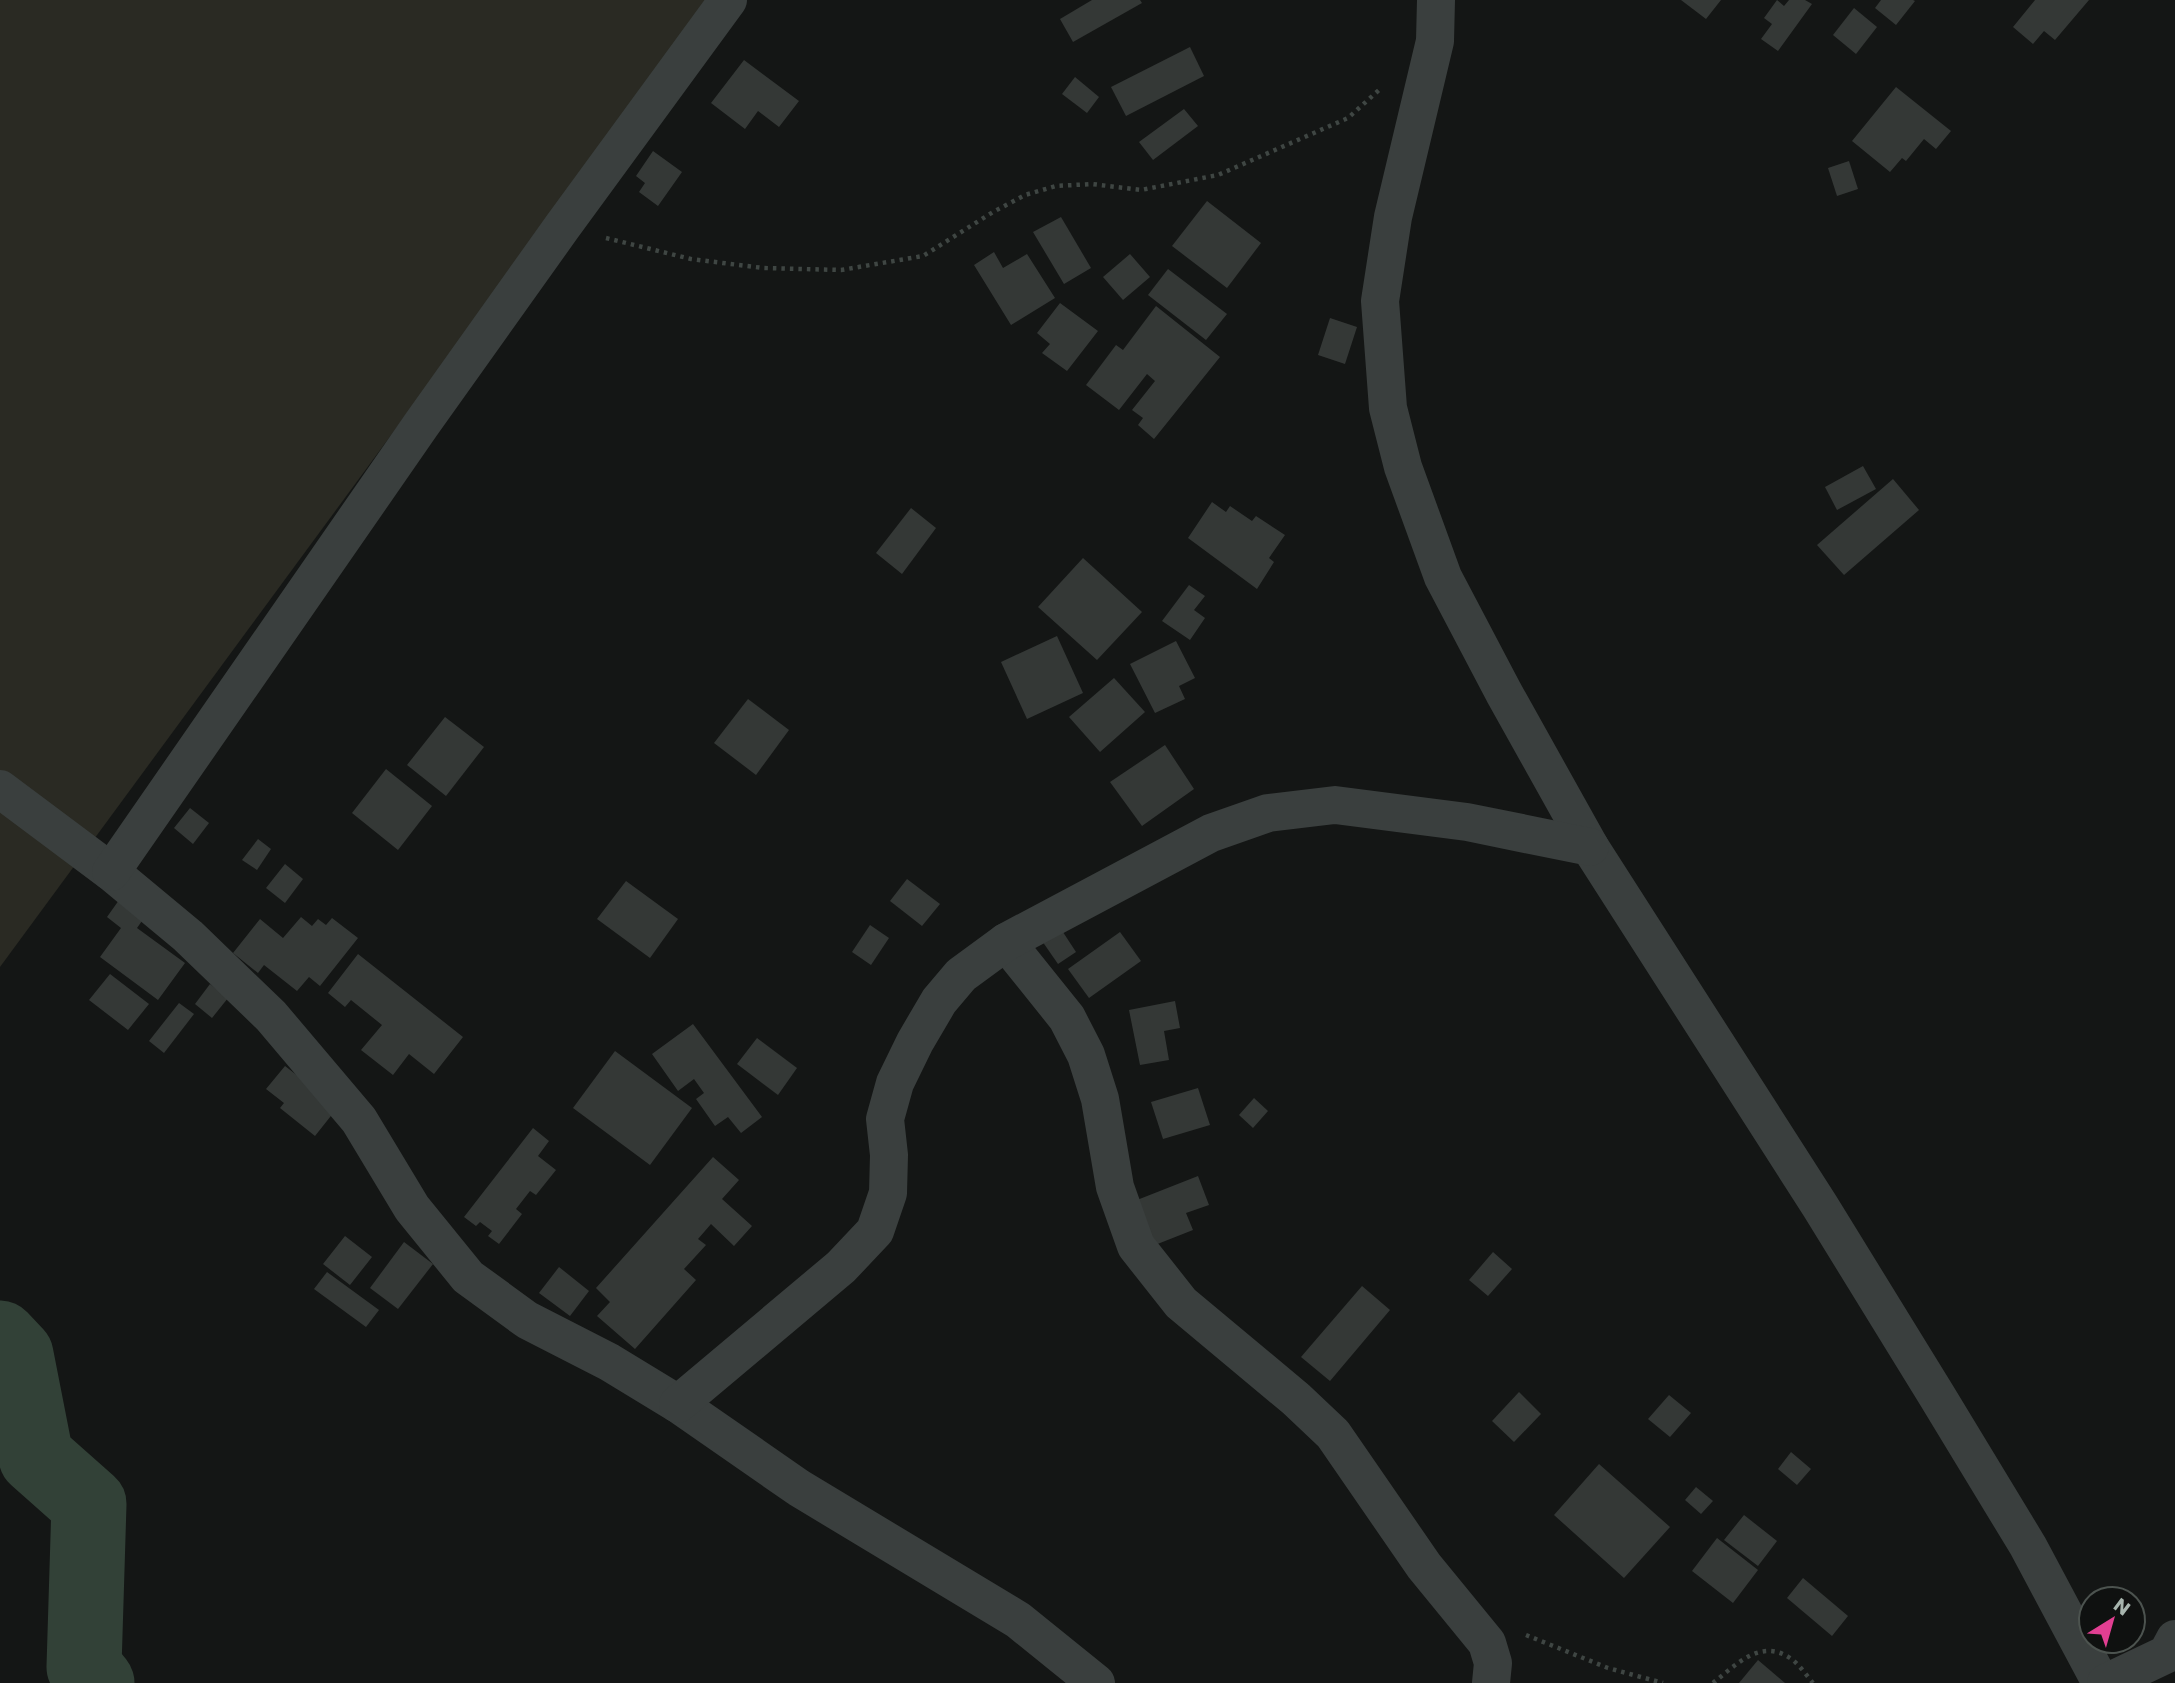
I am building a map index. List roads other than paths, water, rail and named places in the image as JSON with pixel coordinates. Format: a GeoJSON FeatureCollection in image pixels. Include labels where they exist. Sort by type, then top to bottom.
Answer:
{"type":"FeatureCollection","features":[{"type":"Feature","properties":{"kind":"street"},"geometry":{"type":"LineString","coordinates":[[111,872],[562,227],[728,0]]}},
{"type":"Feature","properties":{"kind":"street"},"geometry":{"type":"LineString","coordinates":[[1436,0],[1435,41],[1393,217],[1380,301],[1388,408],[1404,467],[1443,577],[1590,847],[1820,1206],[2028,1546],[2104,1683],[2167,1654],[2175,1639]]}},
{"type":"Feature","properties":{"kind":"street"},"geometry":{"type":"LineString","coordinates":[[0,789],[111,872],[188,936],[271,1016],[359,1120],[412,1208],[468,1277],[527,1320],[609,1362],[678,1404],[799,1488],[901,1552],[1018,1620],[1096,1683]]}},
{"type":"Feature","properties":{"kind":"street"},"geometry":{"type":"LineString","coordinates":[[678,1404],[841,1267],[875,1231],[888,1194],[885,1119],[895,1083],[939,1001],[961,975],[1006,942],[1211,833],[1268,813],[1335,805],[1467,822],[1590,847]]}},
{"type":"Feature","properties":{"kind":"street"},"geometry":{"type":"LineString","coordinates":[[1006,942],[1067,1018],[1086,1055],[1100,1099],[1115,1187],[1136,1246],[1181,1303],[1296,1399],[1333,1434],[1424,1566],[1488,1643],[1493,1663],[1491,1683]]}},
{"type":"Feature","properties":{"kind":"waterway"},"geometry":{"type":"LineString","coordinates":[[0,1338],[16,1355],[36,1457],[89,1504],[84,1667],[97,1683]]}}]}
